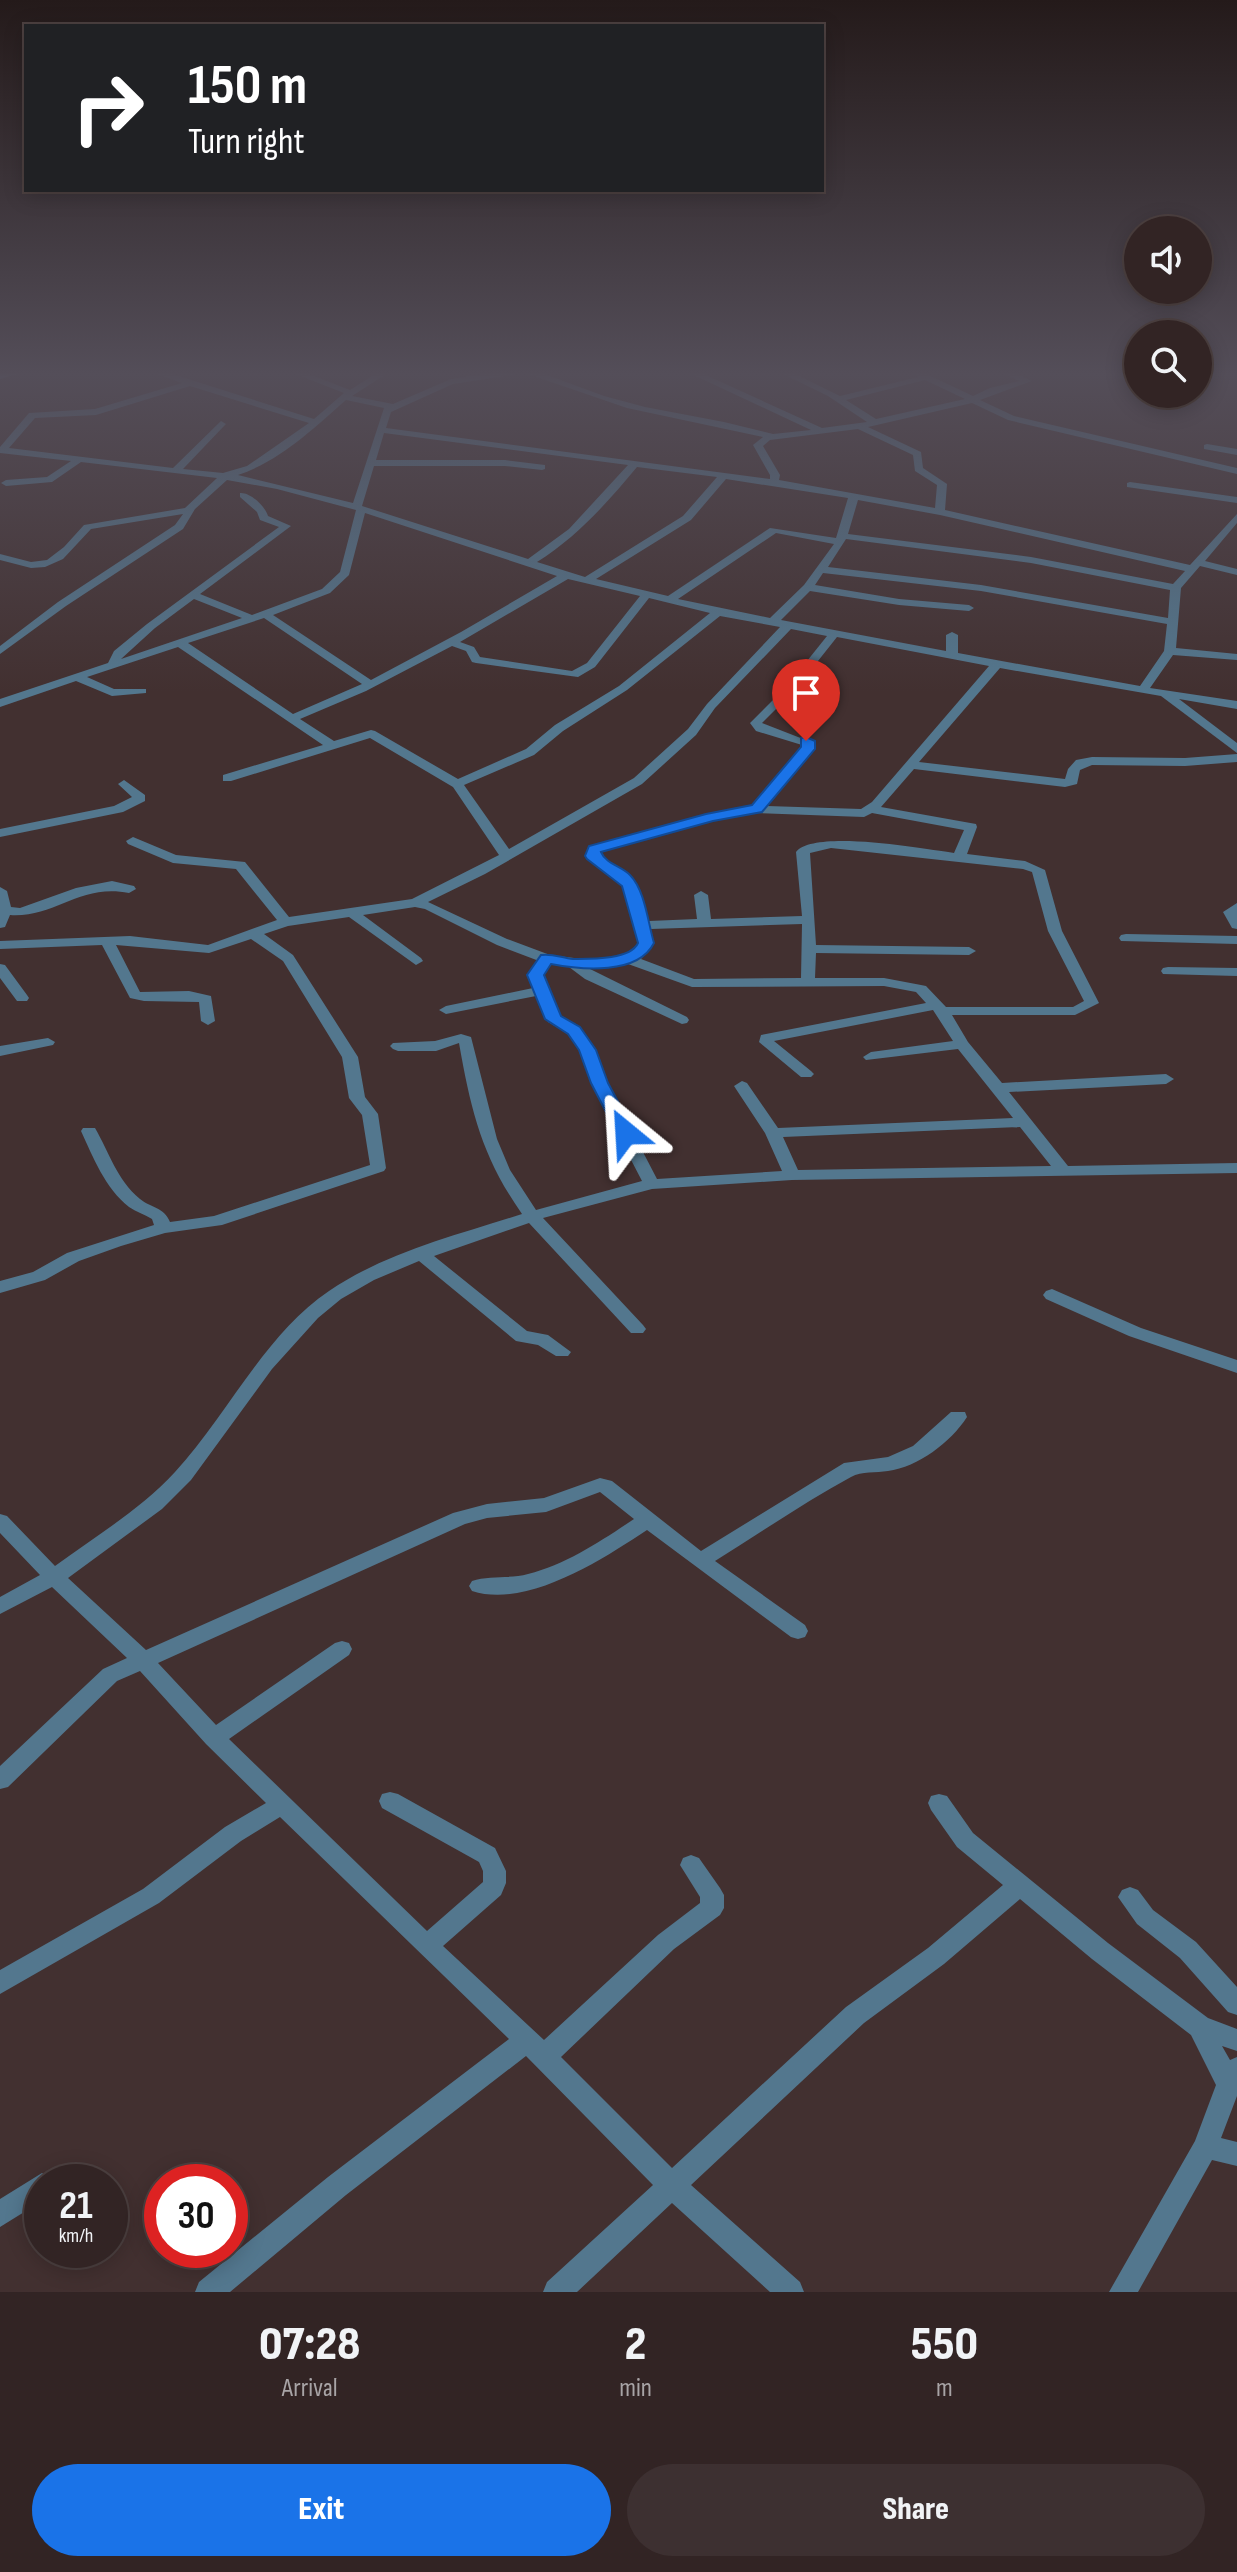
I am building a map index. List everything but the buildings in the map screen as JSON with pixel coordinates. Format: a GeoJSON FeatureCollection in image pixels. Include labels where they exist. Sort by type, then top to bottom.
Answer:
{"type":"FeatureCollection","features":[{"type":"Feature","properties":{"kind":"street"},"geometry":{"type":"LineString","coordinates":[[6,483],[52,478]]}},
{"type":"Feature","properties":{"kind":"street"},"geometry":{"type":"LineString","coordinates":[[0,557],[26,566],[48,563],[71,550],[88,527],[189,509],[223,478]]}},
{"type":"Feature","properties":{"kind":"street"},"geometry":{"type":"LineString","coordinates":[[235,478],[359,508],[566,575],[668,601],[997,664],[1237,705]]}},
{"type":"Feature","properties":{"kind":"street"},"geometry":{"type":"LineString","coordinates":[[0,703],[253,619],[303,601],[338,582],[345,573],[367,478]]}},
{"type":"Feature","properties":{"kind":"street"},"geometry":{"type":"LineString","coordinates":[[529,563],[552,549],[583,523],[622,478]]}},
{"type":"Feature","properties":{"kind":"street"},"geometry":{"type":"LineString","coordinates":[[587,580],[687,518],[721,478]]}},
{"type":"Feature","properties":{"kind":"street"},"geometry":{"type":"LineString","coordinates":[[745,478],[940,512],[1237,572]]}},
{"type":"Feature","properties":{"kind":"street"},"geometry":{"type":"LineString","coordinates":[[774,482],[775,478]]}},
{"type":"Feature","properties":{"kind":"street"},"geometry":{"type":"LineString","coordinates":[[932,478],[942,484],[940,512]]}},
{"type":"Feature","properties":{"kind":"street"},"geometry":{"type":"LineString","coordinates":[[1130,485],[1237,500]]}},
{"type":"Feature","properties":{"kind":"street"},"geometry":{"type":"LineString","coordinates":[[112,666],[124,648],[286,526],[264,518],[262,511],[243,495]]}},
{"type":"Feature","properties":{"kind":"street"},"geometry":{"type":"LineString","coordinates":[[773,622],[808,587],[842,539],[854,496]]}},
{"type":"Feature","properties":{"kind":"street"},"geometry":{"type":"LineString","coordinates":[[1,648],[179,527],[189,509]]}},
{"type":"Feature","properties":{"kind":"street"},"geometry":{"type":"LineString","coordinates":[[1143,690],[1170,651],[1172,604],[1176,588],[1237,517]]}},
{"type":"Feature","properties":{"kind":"street"},"geometry":{"type":"LineString","coordinates":[[668,601],[774,530],[1031,560],[1176,588]]}},
{"type":"Feature","properties":{"kind":"street"},"geometry":{"type":"LineString","coordinates":[[819,569],[996,590],[1173,622]]}},
{"type":"Feature","properties":{"kind":"street"},"geometry":{"type":"LineString","coordinates":[[290,719],[340,700],[453,643],[566,575]]}},
{"type":"Feature","properties":{"kind":"street"},"geometry":{"type":"LineString","coordinates":[[808,587],[899,602],[969,608]]}},
{"type":"Feature","properties":{"kind":"street"},"geometry":{"type":"LineString","coordinates":[[453,643],[467,647],[476,660],[574,675],[591,665],[646,595]]}},
{"type":"Feature","properties":{"kind":"street"},"geometry":{"type":"LineString","coordinates":[[195,596],[253,619]]}},
{"type":"Feature","properties":{"kind":"street"},"geometry":{"type":"LineString","coordinates":[[457,784],[530,752],[559,728],[623,688],[718,612]]}},
{"type":"Feature","properties":{"kind":"street"},"geometry":{"type":"LineString","coordinates":[[265,614],[369,684]]}},
{"type":"Feature","properties":{"kind":"street"},"geometry":{"type":"LineString","coordinates":[[0,945],[130,940],[209,949],[285,922],[415,903],[613,796],[656,768],[703,721],[711,706],[788,625]]}},
{"type":"Feature","properties":{"kind":"street"},"geometry":{"type":"LineString","coordinates":[[757,809],[810,744],[760,728],[756,723],[791,688],[834,634]]}},
{"type":"Feature","properties":{"kind":"street"},"geometry":{"type":"LineString","coordinates":[[952,635],[952,655]]}},
{"type":"Feature","properties":{"kind":"street"},"geometry":{"type":"LineString","coordinates":[[180,643],[331,745]]}},
{"type":"Feature","properties":{"kind":"street"},"geometry":{"type":"LineString","coordinates":[[1170,651],[1237,657]]}},
{"type":"Feature","properties":{"kind":"street"},"geometry":{"type":"LineString","coordinates":[[871,809],[997,664]]}},
{"type":"Feature","properties":{"kind":"street"},"geometry":{"type":"LineString","coordinates":[[79,678],[112,693],[142,691]]}},
{"type":"Feature","properties":{"kind":"street"},"geometry":{"type":"LineString","coordinates":[[1164,693],[1237,749]]}},
{"type":"Feature","properties":{"kind":"street"},"geometry":{"type":"LineString","coordinates":[[227,778],[363,735],[377,736],[457,784],[506,855]]}},
{"type":"Feature","properties":{"kind":"street"},"geometry":{"type":"LineString","coordinates":[[911,765],[1065,783],[1073,781],[1074,769],[1080,763],[1092,761],[1171,762],[1237,758]]}},
{"type":"Feature","properties":{"kind":"street"},"geometry":{"type":"LineString","coordinates":[[0,833],[118,809],[141,798],[124,784]]}},
{"type":"Feature","properties":{"kind":"street"},"geometry":{"type":"LineString","coordinates":[[415,903],[429,906],[547,959],[573,963],[629,959],[641,952],[646,943],[643,925],[630,886],[624,878],[599,863],[593,856],[594,850],[711,817],[757,809],[850,814],[871,809],[971,827],[959,857]]}},
{"type":"Feature","properties":{"kind":"street"},"geometry":{"type":"LineString","coordinates":[[133,841],[173,859],[240,865],[285,922]]}},
{"type":"Feature","properties":{"kind":"street"},"geometry":{"type":"LineString","coordinates":[[806,1074],[766,1042],[766,1038],[939,1008],[1075,1011],[1083,1010],[1092,1003],[1055,931],[1038,870],[1025,865],[831,844],[807,848],[803,852],[809,920],[808,983]]}},
{"type":"Feature","properties":{"kind":"street"},"geometry":{"type":"LineString","coordinates":[[0,891],[2,918],[95,886],[120,885],[129,889]]}},
{"type":"Feature","properties":{"kind":"street"},"geometry":{"type":"LineString","coordinates":[[701,895],[704,921]]}},
{"type":"Feature","properties":{"kind":"street"},"geometry":{"type":"LineString","coordinates":[[1237,907],[1230,912],[1237,925]]}},
{"type":"Feature","properties":{"kind":"street"},"geometry":{"type":"LineString","coordinates":[[351,912],[416,961]]}},
{"type":"Feature","properties":{"kind":"street"},"geometry":{"type":"LineString","coordinates":[[643,925],[809,920]]}},
{"type":"Feature","properties":{"kind":"street"},"geometry":{"type":"LineString","coordinates":[[0,1287],[39,1276],[73,1257],[164,1228],[216,1221],[371,1173],[379,1165],[370,1114],[353,1088],[350,1057],[288,958],[254,934]]}},
{"type":"Feature","properties":{"kind":"street"},"geometry":{"type":"LineString","coordinates":[[1126,938],[1237,940]]}},
{"type":"Feature","properties":{"kind":"street"},"geometry":{"type":"LineString","coordinates":[[106,940],[135,995],[149,998],[196,995],[206,999],[208,1021]]}},
{"type":"Feature","properties":{"kind":"street"},"geometry":{"type":"LineString","coordinates":[[809,949],[969,951]]}},
{"type":"Feature","properties":{"kind":"street"},"geometry":{"type":"LineString","coordinates":[[547,959],[535,977],[553,1019],[574,1031],[587,1050],[599,1083],[652,1184]]}},
{"type":"Feature","properties":{"kind":"street"},"geometry":{"type":"LineString","coordinates":[[629,959],[685,982],[901,983],[921,989],[939,1008],[962,1044],[1064,1171]]}},
{"type":"Feature","properties":{"kind":"street"},"geometry":{"type":"LineString","coordinates":[[573,963],[590,976],[682,1020]]}},
{"type":"Feature","properties":{"kind":"street"},"geometry":{"type":"LineString","coordinates":[[0,968],[22,998]]}},
{"type":"Feature","properties":{"kind":"street"},"geometry":{"type":"LineString","coordinates":[[1168,971],[1237,972]]}},
{"type":"Feature","properties":{"kind":"street"},"geometry":{"type":"LineString","coordinates":[[446,1010],[541,991]]}},
{"type":"Feature","properties":{"kind":"street"},"geometry":{"type":"LineString","coordinates":[[398,1046],[436,1046],[461,1038],[466,1040],[490,1140],[503,1171],[532,1216],[637,1329]]}},
{"type":"Feature","properties":{"kind":"street"},"geometry":{"type":"LineString","coordinates":[[0,1051],[48,1042]]}},
{"type":"Feature","properties":{"kind":"street"},"geometry":{"type":"LineString","coordinates":[[871,1057],[962,1044]]}},
{"type":"Feature","properties":{"kind":"street"},"geometry":{"type":"LineString","coordinates":[[999,1088],[1166,1079]]}},
{"type":"Feature","properties":{"kind":"street"},"geometry":{"type":"LineString","coordinates":[[742,1086],[773,1133],[792,1175]]}},
{"type":"Feature","properties":{"kind":"street"},"geometry":{"type":"LineString","coordinates":[[773,1133],[1027,1122]]}},
{"type":"Feature","properties":{"kind":"street"},"geometry":{"type":"LineString","coordinates":[[89,1131],[121,1189],[136,1204],[159,1216],[164,1228]]}},
{"type":"Feature","properties":{"kind":"street"},"geometry":{"type":"LineString","coordinates":[[0,1606],[54,1577],[155,1504],[184,1475],[266,1365],[312,1314],[335,1295],[368,1276],[421,1254],[532,1216],[652,1184],[792,1175],[1237,1168]]}},
{"type":"Feature","properties":{"kind":"street"},"geometry":{"type":"LineString","coordinates":[[421,1254],[522,1337],[542,1339],[562,1352]]}},
{"type":"Feature","properties":{"kind":"street"},"geometry":{"type":"LineString","coordinates":[[1052,1295],[1135,1332],[1237,1367]]}},
{"type":"Feature","properties":{"kind":"street"},"geometry":{"type":"LineString","coordinates":[[700,1561],[851,1468],[891,1464],[920,1451],[958,1417]]}},
{"type":"Feature","properties":{"kind":"street"},"geometry":{"type":"LineString","coordinates":[[0,1780],[110,1675],[473,1513],[546,1505],[600,1485],[798,1631]]}},
{"type":"Feature","properties":{"kind":"street"},"geometry":{"type":"LineString","coordinates":[[479,1586],[514,1585],[570,1568],[648,1520]]}},
{"type":"Feature","properties":{"kind":"street"},"geometry":{"type":"LineString","coordinates":[[0,1521],[54,1577],[144,1661],[281,1805],[535,2049],[671,2185],[790,2292]]}},
{"type":"Feature","properties":{"kind":"street"},"geometry":{"type":"LineString","coordinates":[[214,1738],[342,1649]]}},
{"type":"Feature","properties":{"kind":"street"},"geometry":{"type":"LineString","coordinates":[[390,1801],[487,1855],[495,1867],[497,1877],[493,1888],[426,1946]]}},
{"type":"Feature","properties":{"kind":"street"},"geometry":{"type":"LineString","coordinates":[[939,1803],[965,1840],[1019,1886],[1200,2027],[1237,2040]]}},
{"type":"Feature","properties":{"kind":"street"},"geometry":{"type":"LineString","coordinates":[[0,1983],[151,1896],[233,1834],[281,1805]]}},
{"type":"Feature","properties":{"kind":"street"},"geometry":{"type":"LineString","coordinates":[[209,2292],[337,2186],[535,2049],[712,1908],[712,1895],[691,1865]]}},
{"type":"Feature","properties":{"kind":"street"},"geometry":{"type":"LineString","coordinates":[[557,2292],[855,2015],[936,1956],[1019,1886]]}},
{"type":"Feature","properties":{"kind":"street"},"geometry":{"type":"LineString","coordinates":[[1130,1897],[1145,1917],[1188,1950],[1237,2004]]}},
{"type":"Feature","properties":{"kind":"street"},"geometry":{"type":"LineString","coordinates":[[1123,2292],[1206,2146],[1233,2077],[1200,2027]]}},
{"type":"Feature","properties":{"kind":"street"},"geometry":{"type":"LineString","coordinates":[[1206,2146],[1237,2154]]}},
{"type":"Feature","properties":{"kind":"street"},"geometry":{"type":"LineString","coordinates":[[0,2214],[24,2198]]}},
{"type":"Feature","properties":{"kind":"route"},"geometry":{"type":"LineString","coordinates":[[626,1133],[599,1083],[587,1050],[574,1031],[553,1019],[535,977],[547,959],[573,963],[629,959],[641,952],[646,943],[630,886],[624,878],[599,863],[593,856],[594,850],[711,817],[757,809],[808,749],[810,744],[806,741]]}}]}
